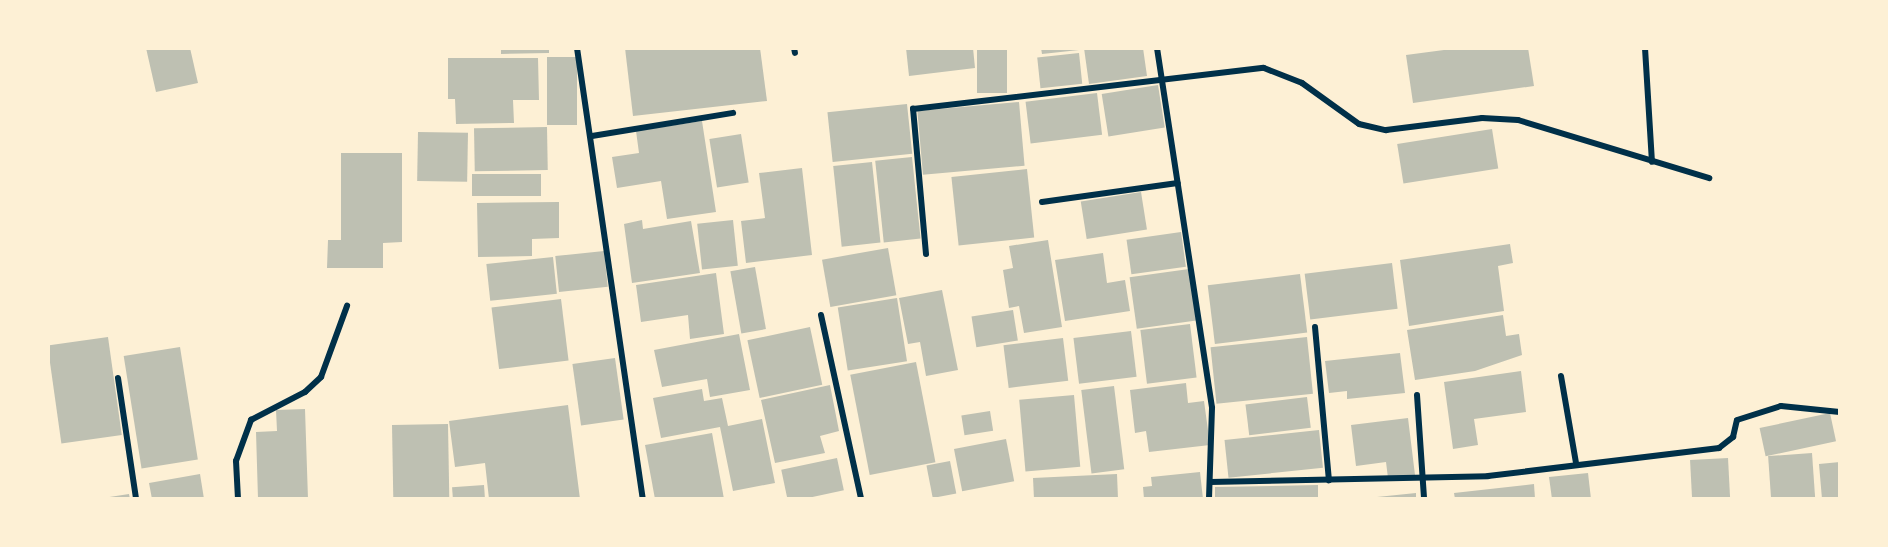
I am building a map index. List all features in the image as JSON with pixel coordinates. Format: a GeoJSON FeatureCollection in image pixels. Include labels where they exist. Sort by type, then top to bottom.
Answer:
{"type":"FeatureCollection","features":[{"type":"Feature","properties":{"kind":"street"},"geometry":{"type":"LineString","coordinates":[[577,48],[592,136],[643,499]]}},
{"type":"Feature","properties":{"kind":"street"},"geometry":{"type":"LineString","coordinates":[[1157,48],[1212,408],[1209,499]]}},
{"type":"Feature","properties":{"kind":"street"},"geometry":{"type":"LineString","coordinates":[[1646,48],[1652,162]]}},
{"type":"Feature","properties":{"kind":"street"},"geometry":{"type":"LineString","coordinates":[[926,254],[913,109],[1264,68],[1302,83],[1359,124],[1386,130],[1482,118],[1518,120],[1709,178]]}},
{"type":"Feature","properties":{"kind":"street"},"geometry":{"type":"LineString","coordinates":[[592,136],[733,113]]}},
{"type":"Feature","properties":{"kind":"street"},"geometry":{"type":"LineString","coordinates":[[1042,202],[1178,183]]}},
{"type":"Feature","properties":{"kind":"street"},"geometry":{"type":"LineString","coordinates":[[238,499],[236,461],[251,420],[305,392],[321,377],[347,306]]}},
{"type":"Feature","properties":{"kind":"street"},"geometry":{"type":"LineString","coordinates":[[821,315],[861,499]]}},
{"type":"Feature","properties":{"kind":"street"},"geometry":{"type":"LineString","coordinates":[[1315,327],[1329,480]]}},
{"type":"Feature","properties":{"kind":"street"},"geometry":{"type":"LineString","coordinates":[[1561,376],[1576,463]]}},
{"type":"Feature","properties":{"kind":"street"},"geometry":{"type":"LineString","coordinates":[[118,378],[136,499]]}},
{"type":"Feature","properties":{"kind":"street"},"geometry":{"type":"LineString","coordinates":[[1417,395],[1425,499]]}},
{"type":"Feature","properties":{"kind":"street"},"geometry":{"type":"LineString","coordinates":[[1210,482],[1424,480],[1719,448],[1732,437],[1737,420],[1781,406],[1840,412]]}},
{"type":"Feature","properties":{"kind":"building"},"geometry":{"type":"Polygon","coordinates":[[[146,48],[190,48],[198,83],[156,92],[146,48]]]}},
{"type":"Feature","properties":{"kind":"building"},"geometry":{"type":"Polygon","coordinates":[[[501,48],[549,48],[549,53],[501,54],[501,48]]]}},
{"type":"Feature","properties":{"kind":"building"},"geometry":{"type":"Polygon","coordinates":[[[625,48],[760,48],[767,101],[633,116],[625,48]]]}},
{"type":"Feature","properties":{"kind":"building"},"geometry":{"type":"Polygon","coordinates":[[[906,48],[973,48],[975,68],[909,76],[906,48]]]}},
{"type":"Feature","properties":{"kind":"building"},"geometry":{"type":"Polygon","coordinates":[[[977,48],[1007,48],[1007,93],[977,93],[977,48]]]}},
{"type":"Feature","properties":{"kind":"building"},"geometry":{"type":"Polygon","coordinates":[[[1041,48],[1078,48],[1079,50],[1042,54],[1041,48]]]}},
{"type":"Feature","properties":{"kind":"building"},"geometry":{"type":"Polygon","coordinates":[[[1084,48],[1143,48],[1147,76],[1089,84],[1084,48]]]}},
{"type":"Feature","properties":{"kind":"building"},"geometry":{"type":"Polygon","coordinates":[[[1459,48],[1528,48],[1534,86],[1413,103],[1406,55],[1459,48]]]}},
{"type":"Feature","properties":{"kind":"building"},"geometry":{"type":"Polygon","coordinates":[[[1079,53],[1082,84],[1040,88],[1037,57],[1079,53]]]}},
{"type":"Feature","properties":{"kind":"building"},"geometry":{"type":"Polygon","coordinates":[[[547,57],[577,57],[577,125],[547,125],[547,57]]]}},
{"type":"Feature","properties":{"kind":"building"},"geometry":{"type":"Polygon","coordinates":[[[448,58],[538,58],[539,100],[513,100],[514,123],[456,124],[455,99],[448,99],[448,58]]]}},
{"type":"Feature","properties":{"kind":"building"},"geometry":{"type":"Polygon","coordinates":[[[1158,85],[1165,127],[1108,136],[1102,94],[1158,85]]]}},
{"type":"Feature","properties":{"kind":"building"},"geometry":{"type":"Polygon","coordinates":[[[1097,93],[1102,135],[1031,143],[1026,102],[1097,93]]]}},
{"type":"Feature","properties":{"kind":"building"},"geometry":{"type":"Polygon","coordinates":[[[1019,102],[1025,166],[923,175],[917,111],[1019,102]]]}},
{"type":"Feature","properties":{"kind":"building"},"geometry":{"type":"Polygon","coordinates":[[[907,104],[912,154],[833,162],[827,112],[907,104]]]}},
{"type":"Feature","properties":{"kind":"building"},"geometry":{"type":"Polygon","coordinates":[[[702,121],[716,212],[667,219],[661,181],[617,188],[612,157],[639,153],[636,131],[702,121]]]}},
{"type":"Feature","properties":{"kind":"building"},"geometry":{"type":"Polygon","coordinates":[[[547,127],[548,170],[475,171],[474,128],[547,127]]]}},
{"type":"Feature","properties":{"kind":"building"},"geometry":{"type":"Polygon","coordinates":[[[1492,129],[1498,169],[1403,184],[1397,144],[1492,129]]]}},
{"type":"Feature","properties":{"kind":"building"},"geometry":{"type":"Polygon","coordinates":[[[418,132],[468,133],[467,182],[417,181],[418,132]]]}},
{"type":"Feature","properties":{"kind":"building"},"geometry":{"type":"Polygon","coordinates":[[[741,134],[749,182],[717,187],[709,139],[741,134]]]}},
{"type":"Feature","properties":{"kind":"building"},"geometry":{"type":"Polygon","coordinates":[[[341,153],[402,153],[402,242],[383,243],[383,268],[327,268],[328,240],[341,240],[341,153]]]}},
{"type":"Feature","properties":{"kind":"building"},"geometry":{"type":"Polygon","coordinates":[[[912,157],[921,239],[884,242],[875,161],[912,157]]]}},
{"type":"Feature","properties":{"kind":"building"},"geometry":{"type":"Polygon","coordinates":[[[872,162],[880,243],[842,247],[833,166],[872,162]]]}},
{"type":"Feature","properties":{"kind":"building"},"geometry":{"type":"Polygon","coordinates":[[[802,168],[812,255],[746,263],[741,221],[765,218],[759,173],[802,168]]]}},
{"type":"Feature","properties":{"kind":"building"},"geometry":{"type":"Polygon","coordinates":[[[1027,169],[1034,238],[959,246],[951,177],[1027,169]]]}},
{"type":"Feature","properties":{"kind":"building"},"geometry":{"type":"Polygon","coordinates":[[[472,174],[541,174],[541,196],[472,196],[472,174]]]}},
{"type":"Feature","properties":{"kind":"building"},"geometry":{"type":"Polygon","coordinates":[[[1141,192],[1147,230],[1087,239],[1081,202],[1141,192]]]}},
{"type":"Feature","properties":{"kind":"building"},"geometry":{"type":"Polygon","coordinates":[[[559,202],[559,238],[532,239],[532,256],[478,257],[477,203],[559,202]]]}},
{"type":"Feature","properties":{"kind":"building"},"geometry":{"type":"Polygon","coordinates":[[[642,220],[643,229],[691,221],[700,273],[632,283],[624,224],[642,220]]]}},
{"type":"Feature","properties":{"kind":"building"},"geometry":{"type":"Polygon","coordinates":[[[733,220],[738,266],[702,270],[697,224],[733,220]]]}},
{"type":"Feature","properties":{"kind":"building"},"geometry":{"type":"Polygon","coordinates":[[[1181,232],[1186,267],[1131,274],[1127,240],[1181,232]]]}},
{"type":"Feature","properties":{"kind":"building"},"geometry":{"type":"Polygon","coordinates":[[[1048,240],[1062,327],[1024,333],[1019,306],[1009,308],[1003,270],[1013,268],[1009,246],[1048,240]]]}},
{"type":"Feature","properties":{"kind":"building"},"geometry":{"type":"Polygon","coordinates":[[[1510,244],[1513,263],[1498,266],[1504,311],[1409,326],[1400,260],[1510,244]]]}},
{"type":"Feature","properties":{"kind":"building"},"geometry":{"type":"Polygon","coordinates":[[[888,248],[896,295],[830,307],[822,260],[888,248]]]}},
{"type":"Feature","properties":{"kind":"building"},"geometry":{"type":"Polygon","coordinates":[[[604,251],[608,287],[559,292],[555,256],[604,251]]]}},
{"type":"Feature","properties":{"kind":"building"},"geometry":{"type":"Polygon","coordinates":[[[1103,253],[1107,283],[1125,280],[1130,311],[1065,321],[1055,260],[1103,253]]]}},
{"type":"Feature","properties":{"kind":"building"},"geometry":{"type":"Polygon","coordinates":[[[553,257],[557,294],[490,301],[486,264],[553,257]]]}},
{"type":"Feature","properties":{"kind":"building"},"geometry":{"type":"Polygon","coordinates":[[[1392,263],[1398,309],[1310,319],[1305,274],[1392,263]]]}},
{"type":"Feature","properties":{"kind":"building"},"geometry":{"type":"Polygon","coordinates":[[[755,267],[766,329],[741,333],[730,271],[755,267]]]}},
{"type":"Feature","properties":{"kind":"building"},"geometry":{"type":"Polygon","coordinates":[[[1189,269],[1196,320],[1137,329],[1130,277],[1189,269]]]}},
{"type":"Feature","properties":{"kind":"building"},"geometry":{"type":"Polygon","coordinates":[[[716,273],[724,334],[690,339],[688,315],[641,322],[636,285],[716,273]]]}},
{"type":"Feature","properties":{"kind":"building"},"geometry":{"type":"Polygon","coordinates":[[[1300,274],[1307,333],[1215,344],[1208,285],[1300,274]]]}},
{"type":"Feature","properties":{"kind":"building"},"geometry":{"type":"Polygon","coordinates":[[[942,290],[958,370],[926,376],[920,342],[908,344],[899,298],[942,290]]]}},
{"type":"Feature","properties":{"kind":"building"},"geometry":{"type":"Polygon","coordinates":[[[897,298],[907,361],[848,371],[838,307],[897,298]]]}},
{"type":"Feature","properties":{"kind":"building"},"geometry":{"type":"Polygon","coordinates":[[[561,299],[569,361],[499,369],[492,308],[561,299]]]}},
{"type":"Feature","properties":{"kind":"building"},"geometry":{"type":"Polygon","coordinates":[[[1013,310],[1018,341],[976,347],[972,317],[1013,310]]]}},
{"type":"Feature","properties":{"kind":"building"},"geometry":{"type":"Polygon","coordinates":[[[1503,315],[1506,336],[1519,334],[1522,355],[1475,371],[1415,380],[1407,330],[1503,315]]]}},
{"type":"Feature","properties":{"kind":"building"},"geometry":{"type":"Polygon","coordinates":[[[1190,324],[1197,378],[1147,384],[1140,330],[1190,324]]]}},
{"type":"Feature","properties":{"kind":"building"},"geometry":{"type":"Polygon","coordinates":[[[810,327],[822,385],[760,398],[747,340],[810,327]]]}},
{"type":"Feature","properties":{"kind":"building"},"geometry":{"type":"Polygon","coordinates":[[[1131,331],[1137,377],[1079,384],[1073,338],[1131,331]]]}},
{"type":"Feature","properties":{"kind":"building"},"geometry":{"type":"Polygon","coordinates":[[[739,334],[750,390],[710,397],[707,379],[662,387],[654,350],[739,334]]]}},
{"type":"Feature","properties":{"kind":"building"},"geometry":{"type":"Polygon","coordinates":[[[108,337],[122,435],[61,444],[48,345],[108,337]]]}},
{"type":"Feature","properties":{"kind":"building"},"geometry":{"type":"Polygon","coordinates":[[[1307,337],[1313,394],[1216,404],[1211,347],[1307,337]]]}},
{"type":"Feature","properties":{"kind":"building"},"geometry":{"type":"Polygon","coordinates":[[[1063,338],[1068,381],[1009,388],[1003,345],[1063,338]]]}},
{"type":"Feature","properties":{"kind":"building"},"geometry":{"type":"Polygon","coordinates":[[[180,347],[198,460],[142,469],[124,356],[180,347]]]}},
{"type":"Feature","properties":{"kind":"building"},"geometry":{"type":"Polygon","coordinates":[[[1400,353],[1405,393],[1347,399],[1347,391],[1329,393],[1325,361],[1400,353]]]}},
{"type":"Feature","properties":{"kind":"building"},"geometry":{"type":"Polygon","coordinates":[[[615,358],[624,419],[581,425],[572,364],[615,358]]]}},
{"type":"Feature","properties":{"kind":"building"},"geometry":{"type":"Polygon","coordinates":[[[916,362],[935,462],[870,475],[850,375],[916,362]]]}},
{"type":"Feature","properties":{"kind":"building"},"geometry":{"type":"Polygon","coordinates":[[[1521,371],[1526,412],[1474,419],[1478,445],[1453,449],[1444,382],[1521,371]]]}},
{"type":"Feature","properties":{"kind":"building"},"geometry":{"type":"Polygon","coordinates":[[[1186,383],[1188,403],[1204,401],[1210,445],[1149,452],[1146,431],[1135,433],[1130,390],[1186,383]]]}},
{"type":"Feature","properties":{"kind":"building"},"geometry":{"type":"Polygon","coordinates":[[[830,385],[839,431],[820,436],[825,453],[775,463],[761,400],[830,385]]]}},
{"type":"Feature","properties":{"kind":"building"},"geometry":{"type":"Polygon","coordinates":[[[1114,386],[1124,469],[1091,473],[1081,390],[1114,386]]]}},
{"type":"Feature","properties":{"kind":"building"},"geometry":{"type":"Polygon","coordinates":[[[702,389],[704,401],[722,398],[728,426],[762,419],[775,483],[733,491],[720,427],[661,438],[653,398],[702,389]]]}},
{"type":"Feature","properties":{"kind":"building"},"geometry":{"type":"Polygon","coordinates":[[[1074,395],[1080,467],[1025,472],[1019,400],[1074,395]]]}},
{"type":"Feature","properties":{"kind":"building"},"geometry":{"type":"Polygon","coordinates":[[[1307,397],[1311,428],[1249,435],[1245,405],[1307,397]]]}},
{"type":"Feature","properties":{"kind":"building"},"geometry":{"type":"Polygon","coordinates":[[[568,405],[580,499],[489,499],[485,463],[455,467],[449,421],[568,405]]]}},
{"type":"Feature","properties":{"kind":"building"},"geometry":{"type":"Polygon","coordinates":[[[305,409],[308,499],[258,499],[256,432],[277,431],[276,410],[305,409]]]}},
{"type":"Feature","properties":{"kind":"building"},"geometry":{"type":"Polygon","coordinates":[[[990,411],[993,431],[964,435],[961,416],[990,411]]]}},
{"type":"Feature","properties":{"kind":"building"},"geometry":{"type":"Polygon","coordinates":[[[1830,413],[1836,441],[1766,456],[1760,428],[1830,413]]]}},
{"type":"Feature","properties":{"kind":"building"},"geometry":{"type":"Polygon","coordinates":[[[1408,418],[1415,475],[1388,478],[1386,462],[1356,466],[1351,425],[1408,418]]]}},
{"type":"Feature","properties":{"kind":"building"},"geometry":{"type":"Polygon","coordinates":[[[448,424],[449,497],[393,498],[392,425],[448,424]]]}},
{"type":"Feature","properties":{"kind":"building"},"geometry":{"type":"Polygon","coordinates":[[[1319,430],[1323,468],[1228,478],[1225,440],[1319,430]]]}},
{"type":"Feature","properties":{"kind":"building"},"geometry":{"type":"Polygon","coordinates":[[[712,433],[724,499],[655,499],[645,445],[712,433]]]}},
{"type":"Feature","properties":{"kind":"building"},"geometry":{"type":"Polygon","coordinates":[[[1006,439],[1014,481],[962,491],[954,449],[1006,439]]]}},
{"type":"Feature","properties":{"kind":"building"},"geometry":{"type":"Polygon","coordinates":[[[1812,453],[1815,499],[1771,499],[1768,456],[1812,453]]]}},
{"type":"Feature","properties":{"kind":"building"},"geometry":{"type":"Polygon","coordinates":[[[837,458],[844,490],[803,499],[787,499],[781,470],[837,458]]]}},
{"type":"Feature","properties":{"kind":"building"},"geometry":{"type":"Polygon","coordinates":[[[1728,458],[1730,499],[1692,499],[1690,460],[1728,458]]]}},
{"type":"Feature","properties":{"kind":"building"},"geometry":{"type":"Polygon","coordinates":[[[950,461],[956,493],[933,498],[926,466],[950,461]]]}},
{"type":"Feature","properties":{"kind":"building"},"geometry":{"type":"Polygon","coordinates":[[[1840,462],[1840,499],[1822,499],[1819,464],[1840,462]]]}},
{"type":"Feature","properties":{"kind":"building"},"geometry":{"type":"Polygon","coordinates":[[[1200,472],[1203,499],[1144,499],[1143,487],[1152,486],[1151,477],[1200,472]]]}},
{"type":"Feature","properties":{"kind":"building"},"geometry":{"type":"Polygon","coordinates":[[[1588,473],[1591,499],[1552,499],[1549,477],[1588,473]]]}},
{"type":"Feature","properties":{"kind":"building"},"geometry":{"type":"Polygon","coordinates":[[[200,474],[204,499],[152,499],[149,483],[200,474]]]}},
{"type":"Feature","properties":{"kind":"building"},"geometry":{"type":"Polygon","coordinates":[[[1117,474],[1118,499],[1034,499],[1033,478],[1117,474]]]}},
{"type":"Feature","properties":{"kind":"building"},"geometry":{"type":"Polygon","coordinates":[[[1534,484],[1535,499],[1455,499],[1454,493],[1534,484]]]}},
{"type":"Feature","properties":{"kind":"building"},"geometry":{"type":"Polygon","coordinates":[[[484,485],[485,499],[453,499],[452,487],[484,485]]]}},
{"type":"Feature","properties":{"kind":"building"},"geometry":{"type":"Polygon","coordinates":[[[1318,485],[1318,499],[1215,499],[1215,487],[1318,485]]]}},
{"type":"Feature","properties":{"kind":"building"},"geometry":{"type":"Polygon","coordinates":[[[1416,493],[1416,499],[1377,499],[1377,497],[1416,493]]]}},
{"type":"Feature","properties":{"kind":"building"},"geometry":{"type":"Polygon","coordinates":[[[129,494],[130,499],[103,499],[103,498],[129,494]]]}}]}
